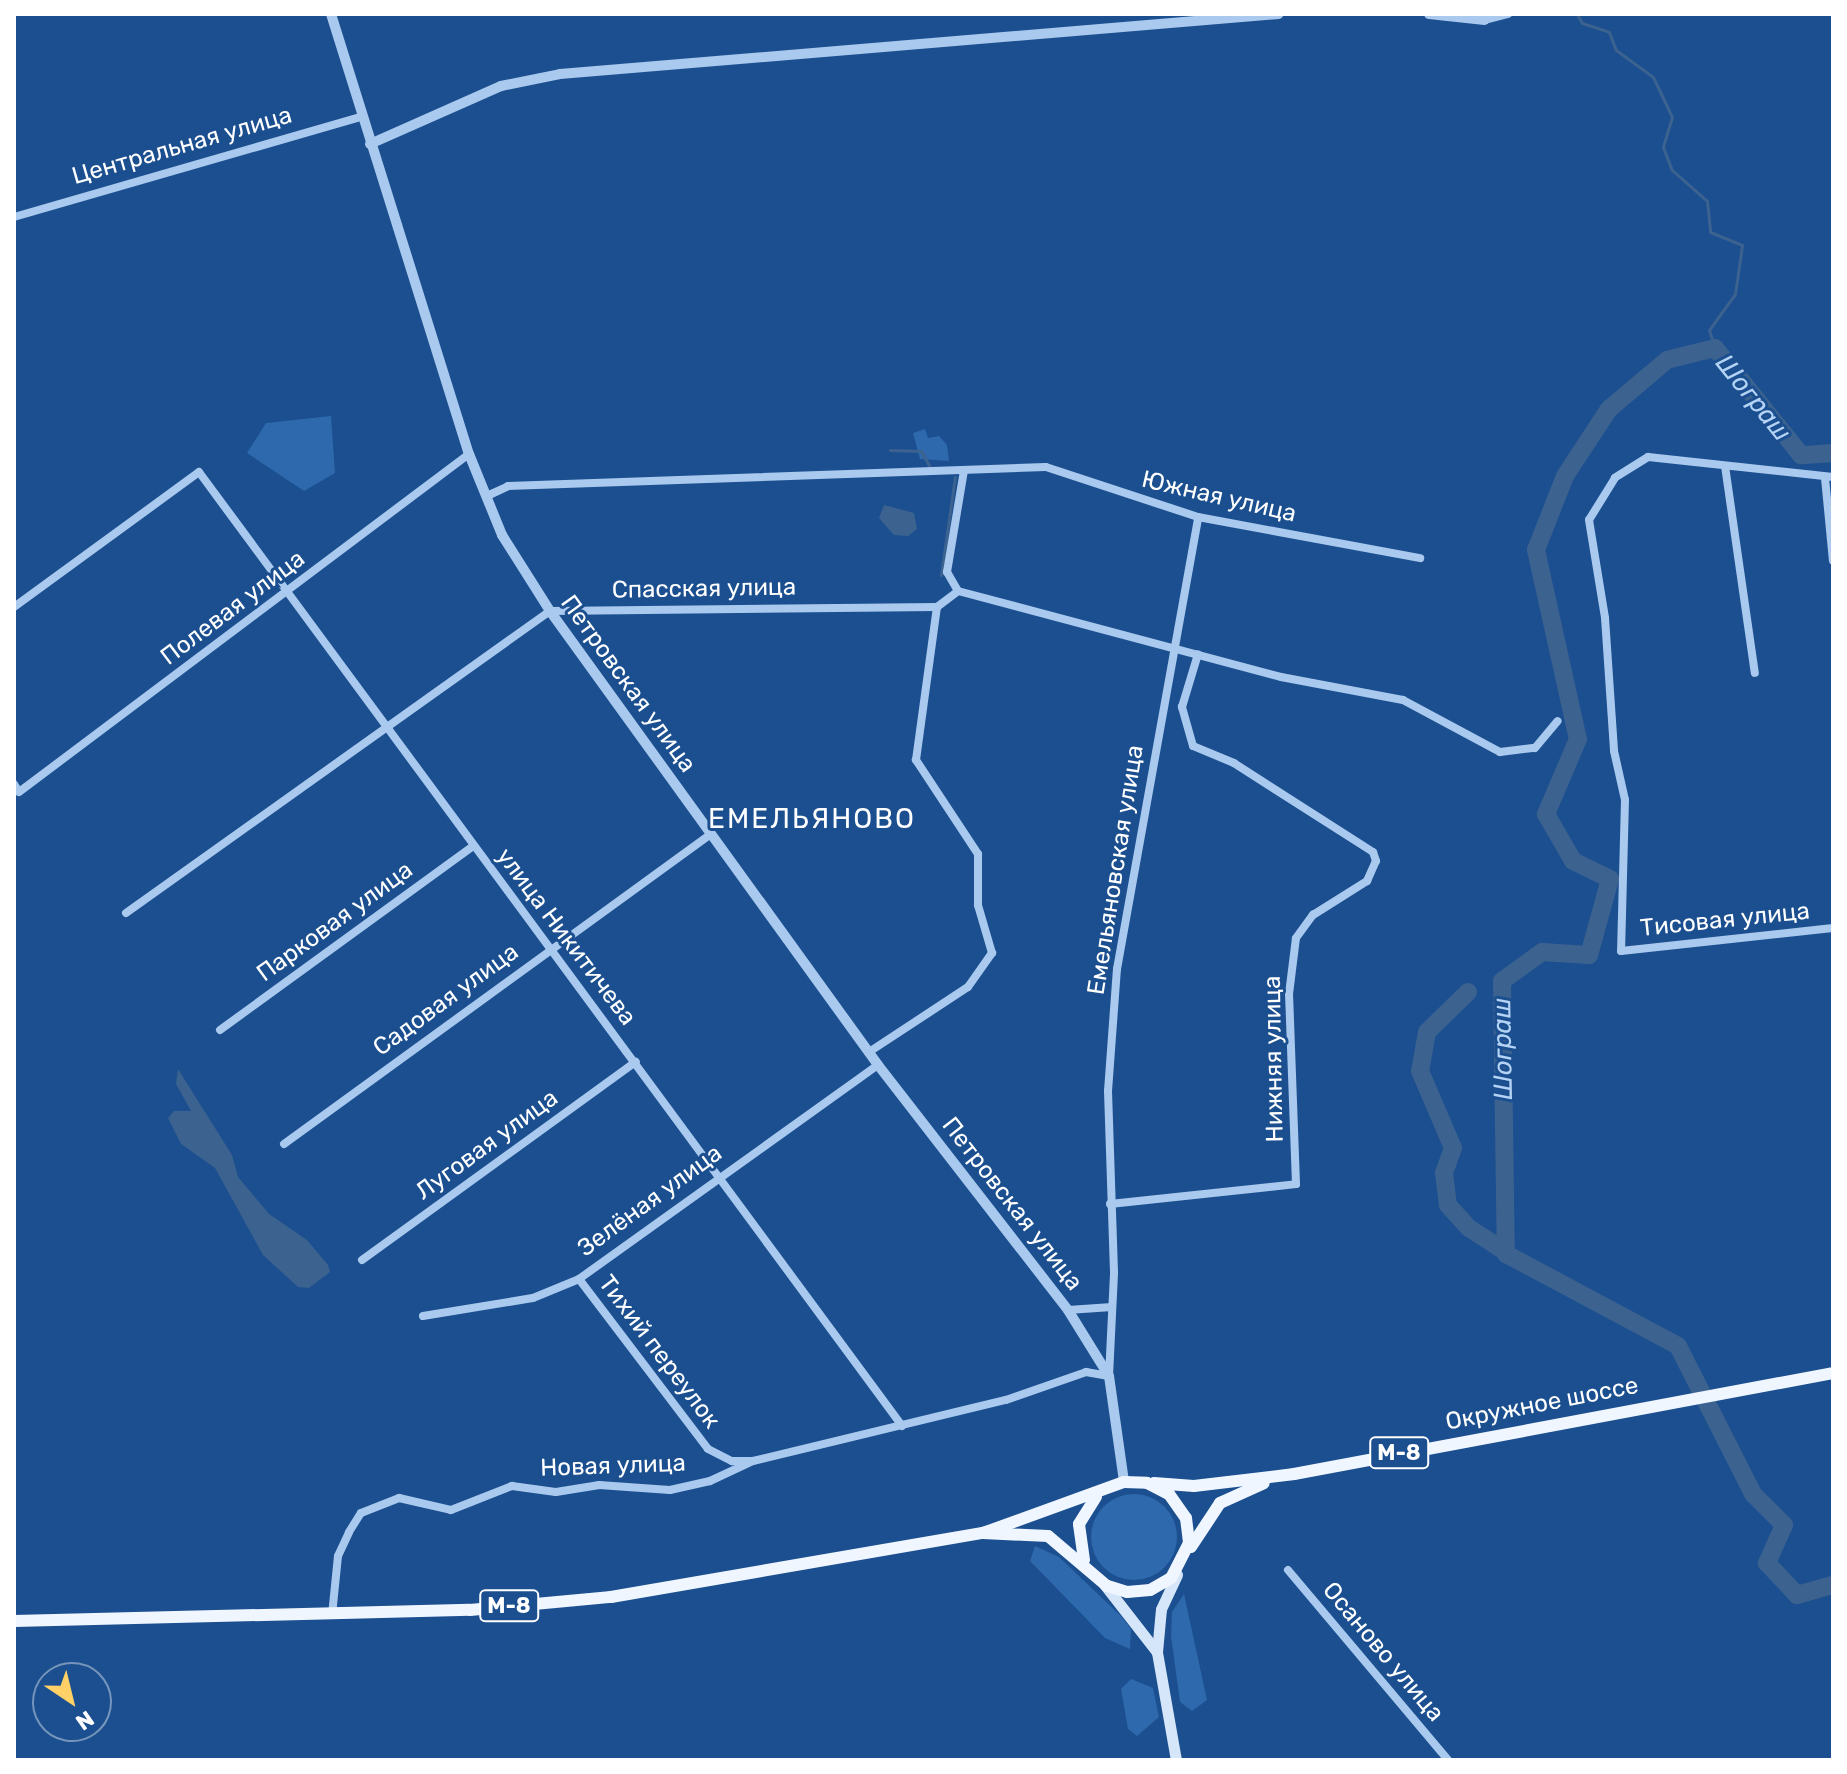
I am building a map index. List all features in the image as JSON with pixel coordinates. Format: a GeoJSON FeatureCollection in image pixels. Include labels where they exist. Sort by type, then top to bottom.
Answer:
{"type":"FeatureCollection","features":[{"type":"Feature","properties":{"kind":"main road","name":"Окружное шоссе"},"geometry":{"type":"LineString","coordinates":[[1124,1483],[1194,1486],[1294,1474],[1833,1373]]}},
{"type":"Feature","properties":{"kind":"main road","name":"Окружное шоссе"},"geometry":{"type":"LineString","coordinates":[[1188,1554],[1220,1503],[1294,1474]]}},
{"type":"Feature","properties":{"kind":"main road","name":"М-8"},"geometry":{"type":"LineString","coordinates":[[14,1621],[332,1615],[611,1597],[983,1533],[1066,1508],[1124,1483]]}},
{"type":"Feature","properties":{"kind":"main road","name":"М-8"},"geometry":{"type":"LineString","coordinates":[[1087,1566],[1079,1524],[1088,1504],[1124,1483]]}},
{"type":"Feature","properties":{"kind":"main road"},"geometry":{"type":"LineString","coordinates":[[1124,1483],[1156,1486],[1179,1506],[1188,1554]]}},
{"type":"Feature","properties":{"kind":"main road","name":"М-8"},"geometry":{"type":"LineString","coordinates":[[983,1533],[1048,1536],[1087,1566],[1099,1580]]}},
{"type":"Feature","properties":{"kind":"main road","name":"М-8"},"geometry":{"type":"LineString","coordinates":[[1178,1573],[1188,1554]]}},
{"type":"Feature","properties":{"kind":"main road"},"geometry":{"type":"LineString","coordinates":[[1099,1580],[1143,1592],[1178,1573]]}},
{"type":"Feature","properties":{"kind":"main road"},"geometry":{"type":"LineString","coordinates":[[1176,1760],[1157,1652],[1161,1609],[1178,1573]]}},
{"type":"Feature","properties":{"kind":"main road"},"geometry":{"type":"LineString","coordinates":[[1099,1580],[1131,1612],[1157,1652]]}},
{"type":"Feature","properties":{"kind":"street","name":"Петровская улица"},"geometry":{"type":"LineString","coordinates":[[331,14],[469,454],[502,535],[550,611],[878,1065],[1068,1310],[1109,1376],[1124,1483]]}},
{"type":"Feature","properties":{"kind":"street"},"geometry":{"type":"LineString","coordinates":[[370,144],[501,86],[560,74],[1279,14]]}},
{"type":"Feature","properties":{"kind":"street"},"geometry":{"type":"LineString","coordinates":[[1429,14],[1481,17],[1508,14]]}},
{"type":"Feature","properties":{"kind":"street","name":"Центральная улица"},"geometry":{"type":"LineString","coordinates":[[14,217],[361,117]]}},
{"type":"Feature","properties":{"kind":"street","name":"Полевая улица"},"geometry":{"type":"LineString","coordinates":[[17,788],[287,593],[469,454]]}},
{"type":"Feature","properties":{"kind":"street","name":"Тисовая улица"},"geometry":{"type":"LineString","coordinates":[[1725,466],[1648,457],[1615,478],[1589,520],[1605,618],[1614,751],[1625,800],[1621,951],[1833,928]]}},
{"type":"Feature","properties":{"kind":"street"},"geometry":{"type":"LineString","coordinates":[[1755,673],[1725,466],[1829,478],[1833,561]]}},
{"type":"Feature","properties":{"kind":"street","name":"Южная улица"},"geometry":{"type":"LineString","coordinates":[[964,470],[1046,467],[1198,517],[1420,558]]}},
{"type":"Feature","properties":{"kind":"street"},"geometry":{"type":"LineString","coordinates":[[487,496],[508,486],[964,470],[947,572],[958,591],[1198,654],[1403,700],[1500,752],[1535,748],[1558,721]]}},
{"type":"Feature","properties":{"kind":"street","name":"улица Никитичева"},"geometry":{"type":"LineString","coordinates":[[14,607],[199,472],[473,846],[720,1173],[902,1426]]}},
{"type":"Feature","properties":{"kind":"street","name":"Емельяновская улица"},"geometry":{"type":"LineString","coordinates":[[1109,1376],[1112,1307],[1108,1091],[1117,969],[1198,517]]}},
{"type":"Feature","properties":{"kind":"street"},"geometry":{"type":"LineString","coordinates":[[869,1052],[968,987],[992,953],[978,905],[978,854],[916,760],[937,607],[958,591]]}},
{"type":"Feature","properties":{"kind":"street","name":"Спасская улица"},"geometry":{"type":"LineString","coordinates":[[550,611],[937,607]]}},
{"type":"Feature","properties":{"kind":"street"},"geometry":{"type":"LineString","coordinates":[[126,913],[385,723],[550,611]]}},
{"type":"Feature","properties":{"kind":"street","name":"Нижняя улица"},"geometry":{"type":"LineString","coordinates":[[1110,1204],[1296,1184],[1289,994],[1296,938],[1313,915],[1367,881],[1376,861],[1373,852],[1234,763],[1193,746],[1182,707],[1198,654]]}},
{"type":"Feature","properties":{"kind":"street","name":"Садовая улица"},"geometry":{"type":"LineString","coordinates":[[284,1144],[711,834]]}},
{"type":"Feature","properties":{"kind":"street","name":"Парковая улица"},"geometry":{"type":"LineString","coordinates":[[220,1030],[473,846]]}},
{"type":"Feature","properties":{"kind":"street","name":"Луговая улица"},"geometry":{"type":"LineString","coordinates":[[362,1260],[636,1062]]}},
{"type":"Feature","properties":{"kind":"street","name":"Зелёная улица"},"geometry":{"type":"LineString","coordinates":[[423,1316],[533,1298],[579,1279],[720,1173],[878,1065]]}},
{"type":"Feature","properties":{"kind":"street","name":"Тихий переулок"},"geometry":{"type":"LineString","coordinates":[[579,1279],[708,1449],[732,1461],[753,1461]]}},
{"type":"Feature","properties":{"kind":"street"},"geometry":{"type":"LineString","coordinates":[[1068,1310],[1112,1307]]}},
{"type":"Feature","properties":{"kind":"street","name":"Новая улица"},"geometry":{"type":"LineString","coordinates":[[332,1615],[338,1556],[349,1532],[361,1513],[399,1498],[451,1510],[512,1486],[556,1492],[599,1485],[670,1490],[710,1481],[753,1461],[902,1426],[1086,1372],[1109,1376]]}},
{"type":"Feature","properties":{"kind":"street","name":"Осаново улица"},"geometry":{"type":"LineString","coordinates":[[1288,1570],[1448,1760]]}},
{"type":"Feature","properties":{"kind":"shaded area"},"geometry":{"type":"Polygon","coordinates":[[[331,416],[335,473],[304,491],[247,453],[266,423],[331,416]]]}},
{"type":"Feature","properties":{"kind":"shaded area"},"geometry":{"type":"Polygon","coordinates":[[[925,429],[928,438],[939,436],[947,445],[949,461],[920,459],[913,433],[925,429]]]}},
{"type":"Feature","properties":{"kind":"shaded area"},"geometry":{"type":"Polygon","coordinates":[[[884,505],[914,513],[917,529],[908,536],[894,535],[879,518],[884,505]]]}},
{"type":"Feature","properties":{"kind":"shaded area"},"geometry":{"type":"Polygon","coordinates":[[[178,1069],[232,1155],[238,1177],[269,1214],[307,1240],[328,1265],[330,1272],[309,1288],[298,1287],[263,1255],[215,1168],[181,1144],[168,1118],[174,1111],[191,1111],[176,1084],[178,1069]]]}},
{"type":"Feature","properties":{"kind":"shaded area"},"geometry":{"type":"Polygon","coordinates":[[[1134,1494],[1150,1498],[1164,1507],[1173,1521],[1177,1537],[1173,1553],[1164,1567],[1150,1576],[1134,1580],[1118,1576],[1104,1567],[1095,1553],[1091,1537],[1095,1521],[1104,1507],[1118,1498],[1134,1494]]]}},
{"type":"Feature","properties":{"kind":"shaded area"},"geometry":{"type":"Polygon","coordinates":[[[1035,1546],[1059,1557],[1121,1616],[1131,1629],[1130,1649],[1105,1638],[1030,1561],[1035,1546]]]}},
{"type":"Feature","properties":{"kind":"shaded area"},"geometry":{"type":"Polygon","coordinates":[[[1184,1594],[1207,1700],[1192,1711],[1180,1702],[1171,1636],[1172,1612],[1184,1594]]]}},
{"type":"Feature","properties":{"kind":"shaded area"},"geometry":{"type":"Polygon","coordinates":[[[1131,1679],[1153,1688],[1159,1717],[1137,1736],[1128,1729],[1121,1689],[1131,1679]]]}},
{"type":"Feature","properties":{"kind":"waterway"},"geometry":{"type":"LineString","coordinates":[[1577,14],[1582,23],[1609,32],[1616,50],[1653,77],[1672,117],[1663,147],[1672,170],[1707,201],[1710,232],[1742,245],[1735,294],[1709,330],[1715,348]]}},
{"type":"Feature","properties":{"kind":"waterway","name":"Шограш"},"geometry":{"type":"LineString","coordinates":[[1833,453],[1801,455],[1715,348],[1667,360],[1609,409],[1565,476],[1536,550],[1578,739],[1546,814],[1573,861],[1610,879],[1589,955],[1542,952],[1502,981],[1506,1254],[1678,1346],[1753,1494],[1784,1525],[1767,1563],[1797,1595],[1833,1585]]}},
{"type":"Feature","properties":{"kind":"waterway"},"geometry":{"type":"LineString","coordinates":[[890,450],[921,451],[930,467]]}},
{"type":"Feature","properties":{"kind":"waterway"},"geometry":{"type":"LineString","coordinates":[[941,575],[955,477]]}},
{"type":"Feature","properties":{"kind":"waterway"},"geometry":{"type":"LineString","coordinates":[[1468,992],[1427,1032],[1420,1071],[1453,1148],[1444,1173],[1448,1205],[1469,1228],[1506,1252]]}},
{"type":"Feature","properties":{"kind":"district","name":"ЕМЕЛЬЯНОВО"},"geometry":{"type":"Point","coordinates":[812,819]}}]}
